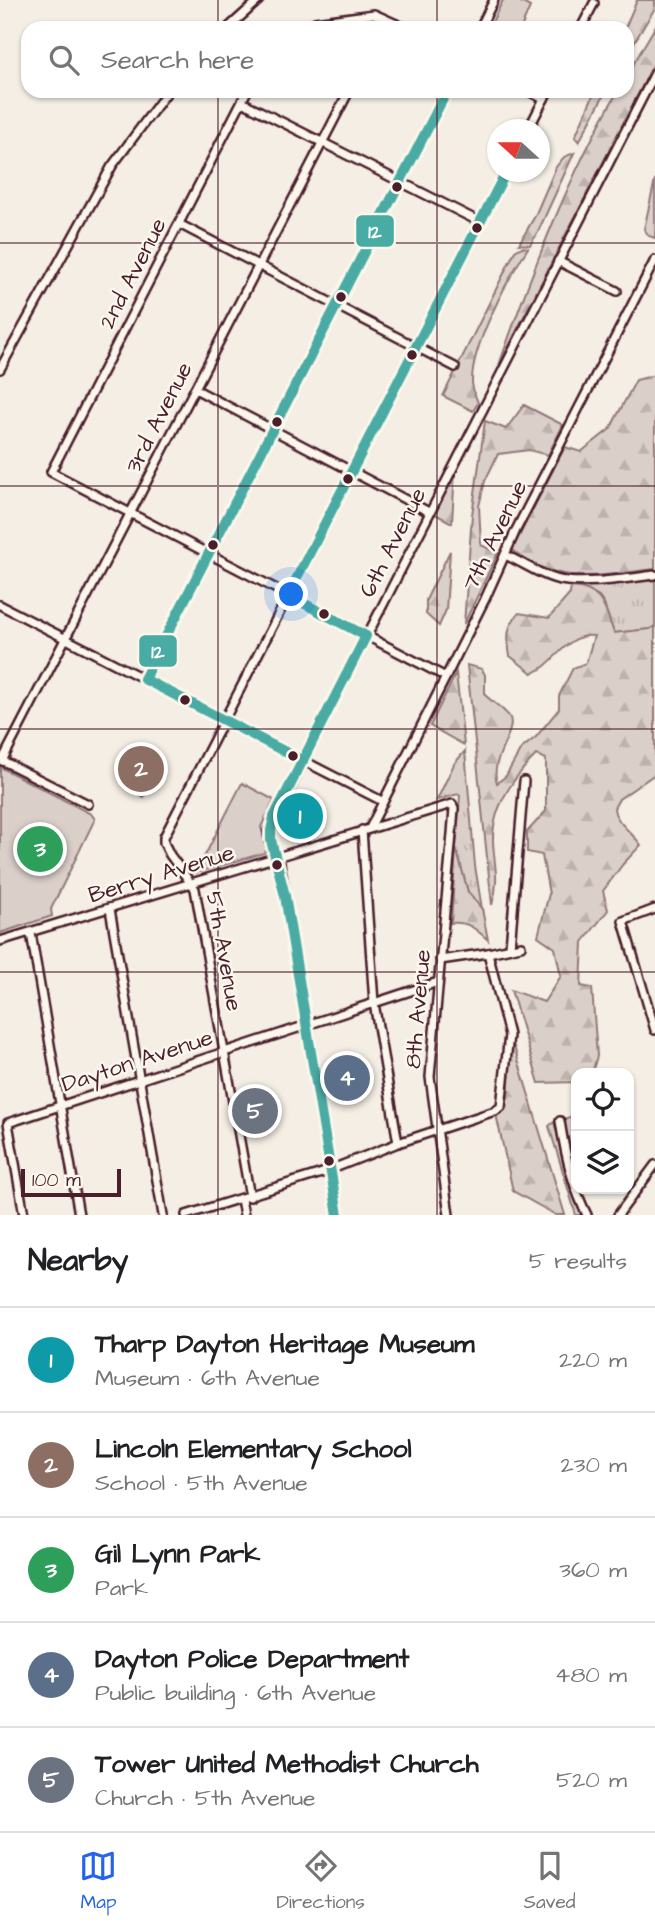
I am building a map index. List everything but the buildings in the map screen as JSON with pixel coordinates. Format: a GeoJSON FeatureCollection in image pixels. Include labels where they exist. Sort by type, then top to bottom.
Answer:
{"type":"FeatureCollection","features":[{"type":"Feature","properties":{"kind":"main road","name":"6th Avenue"},"geometry":{"type":"LineString","coordinates":[[303,761],[271,824],[270,841],[276,857],[307,1025],[338,1215]]}},
{"type":"Feature","properties":{"kind":"street"},"geometry":{"type":"LineString","coordinates":[[236,21],[259,0]]}},
{"type":"Feature","properties":{"kind":"street"},"geometry":{"type":"LineString","coordinates":[[484,21],[494,0]]}},
{"type":"Feature","properties":{"kind":"street"},"geometry":{"type":"LineString","coordinates":[[585,21],[594,3]]}},
{"type":"Feature","properties":{"kind":"street"},"geometry":{"type":"LineString","coordinates":[[322,21],[374,14],[392,21]]}},
{"type":"Feature","properties":{"kind":"street","name":"6th Avenue"},"geometry":{"type":"LineString","coordinates":[[303,761],[655,73]]}},
{"type":"Feature","properties":{"kind":"street"},"geometry":{"type":"LineString","coordinates":[[0,369],[111,166],[162,98]]}},
{"type":"Feature","properties":{"kind":"street","name":"2nd Avenue"},"geometry":{"type":"LineString","coordinates":[[130,513],[51,472],[244,98]]}},
{"type":"Feature","properties":{"kind":"street","name":"3rd Avenue"},"geometry":{"type":"LineString","coordinates":[[1,760],[345,98]]}},
{"type":"Feature","properties":{"kind":"street"},"geometry":{"type":"LineString","coordinates":[[144,679],[443,98]]}},
{"type":"Feature","properties":{"kind":"street"},"geometry":{"type":"LineString","coordinates":[[534,119],[544,99]]}},
{"type":"Feature","properties":{"kind":"street"},"geometry":{"type":"LineString","coordinates":[[242,102],[480,222]]}},
{"type":"Feature","properties":{"kind":"street","name":"5th Avenue"},"geometry":{"type":"LineString","coordinates":[[244,1215],[246,1198],[192,882],[183,875],[170,855],[164,837],[501,182]]}},
{"type":"Feature","properties":{"kind":"street"},"geometry":{"type":"LineString","coordinates":[[179,224],[455,367]]}},
{"type":"Feature","properties":{"kind":"street","name":"7th Avenue"},"geometry":{"type":"LineString","coordinates":[[398,1143],[374,1003],[366,829],[446,677],[655,260]]}},
{"type":"Feature","properties":{"kind":"street"},"geometry":{"type":"LineString","coordinates":[[558,261],[617,291]]}},
{"type":"Feature","properties":{"kind":"street"},"geometry":{"type":"LineString","coordinates":[[194,389],[429,512]]}},
{"type":"Feature","properties":{"kind":"street"},"geometry":{"type":"LineString","coordinates":[[130,513],[446,677]]}},
{"type":"Feature","properties":{"kind":"street"},"geometry":{"type":"LineString","coordinates":[[505,555],[564,580],[655,575]]}},
{"type":"Feature","properties":{"kind":"street"},"geometry":{"type":"LineString","coordinates":[[0,605],[382,801]]}},
{"type":"Feature","properties":{"kind":"street"},"geometry":{"type":"LineString","coordinates":[[1,760],[88,804]]}},
{"type":"Feature","properties":{"kind":"street"},"geometry":{"type":"LineString","coordinates":[[510,947],[524,781]]}},
{"type":"Feature","properties":{"kind":"street","name":"Berry Avenue"},"geometry":{"type":"LineString","coordinates":[[0,941],[442,806],[453,806]]}},
{"type":"Feature","properties":{"kind":"street","name":"8th Avenue"},"geometry":{"type":"LineString","coordinates":[[449,1215],[430,1077],[453,806]]}},
{"type":"Feature","properties":{"kind":"street"},"geometry":{"type":"LineString","coordinates":[[110,909],[163,1215]]}},
{"type":"Feature","properties":{"kind":"street"},"geometry":{"type":"LineString","coordinates":[[655,909],[623,921],[655,1030]]}},
{"type":"Feature","properties":{"kind":"street"},"geometry":{"type":"LineString","coordinates":[[31,933],[79,1215]]}},
{"type":"Feature","properties":{"kind":"street"},"geometry":{"type":"LineString","coordinates":[[440,960],[521,946]]}},
{"type":"Feature","properties":{"kind":"street"},"geometry":{"type":"LineString","coordinates":[[186,1215],[331,1169],[501,1107],[509,1035],[488,953]]}},
{"type":"Feature","properties":{"kind":"street","name":"Dayton Avenue"},"geometry":{"type":"LineString","coordinates":[[24,1215],[8,1123],[438,982]]}},
{"type":"Feature","properties":{"kind":"street"},"geometry":{"type":"LineString","coordinates":[[560,1121],[567,1162],[587,1215]]}},
{"type":"Feature","properties":{"kind":"street"},"geometry":{"type":"LineString","coordinates":[[629,1215],[620,1212],[655,1165]]}},
{"type":"Feature","properties":{"kind":"green space"},"geometry":{"type":"Polygon","coordinates":[[[503,0],[517,0],[530,7],[524,21],[492,21],[503,0]]]}},
{"type":"Feature","properties":{"kind":"green space"},"geometry":{"type":"Polygon","coordinates":[[[637,0],[655,0],[655,8],[634,42],[634,21],[628,21],[637,0]]]}},
{"type":"Feature","properties":{"kind":"green space"},"geometry":{"type":"Polygon","coordinates":[[[655,27],[655,61],[499,365],[538,260],[583,157],[614,98],[634,98],[634,63],[655,27]]]}},
{"type":"Feature","properties":{"kind":"green space"},"geometry":{"type":"Polygon","coordinates":[[[592,98],[602,98],[579,142],[575,137],[592,98]]]}},
{"type":"Feature","properties":{"kind":"green space"},"geometry":{"type":"Polygon","coordinates":[[[574,153],[537,234],[530,245],[519,244],[535,216],[556,167],[564,157],[574,153]]]}},
{"type":"Feature","properties":{"kind":"green space"},"geometry":{"type":"Polygon","coordinates":[[[655,180],[655,238],[649,236],[644,229],[655,180]]]}},
{"type":"Feature","properties":{"kind":"green space"},"geometry":{"type":"Polygon","coordinates":[[[522,247],[528,248],[501,294],[484,332],[473,367],[473,390],[478,403],[473,411],[443,396],[515,251],[522,247]]]}},
{"type":"Feature","properties":{"kind":"green space"},"geometry":{"type":"Polygon","coordinates":[[[655,375],[655,569],[580,576],[563,574],[529,562],[512,550],[565,447],[581,452],[610,429],[636,380],[655,375]]]}},
{"type":"Feature","properties":{"kind":"green space"},"geometry":{"type":"Polygon","coordinates":[[[524,405],[563,425],[548,455],[529,450],[498,454],[485,481],[479,506],[481,545],[498,553],[464,624],[472,515],[485,421],[506,429],[524,405]]]}},
{"type":"Feature","properties":{"kind":"green space"},"geometry":{"type":"Polygon","coordinates":[[[455,469],[452,523],[435,514],[455,469]]]}},
{"type":"Feature","properties":{"kind":"green space"},"geometry":{"type":"Polygon","coordinates":[[[450,551],[446,610],[439,626],[426,614],[426,600],[450,551]]]}},
{"type":"Feature","properties":{"kind":"green space"},"geometry":{"type":"Polygon","coordinates":[[[655,577],[655,626],[650,629],[614,633],[599,597],[579,585],[655,577]]]}},
{"type":"Feature","properties":{"kind":"green space"},"geometry":{"type":"Polygon","coordinates":[[[571,587],[596,595],[605,608],[614,633],[650,629],[655,626],[655,774],[619,799],[614,808],[621,823],[641,845],[603,891],[608,910],[583,942],[581,986],[592,988],[597,1056],[593,1068],[571,1068],[571,1082],[539,1083],[511,990],[544,1002],[561,976],[555,948],[538,936],[549,894],[542,855],[527,852],[527,832],[546,811],[546,759],[536,755],[512,783],[500,805],[493,841],[496,880],[492,905],[467,665],[482,669],[485,675],[485,695],[510,718],[509,731],[496,765],[497,783],[506,776],[521,749],[536,737],[559,709],[559,696],[573,668],[586,663],[594,636],[575,639],[547,665],[532,673],[510,656],[510,628],[519,613],[549,618],[570,594],[571,587]]]}},
{"type":"Feature","properties":{"kind":"green space"},"geometry":{"type":"Polygon","coordinates":[[[456,673],[464,745],[430,726],[456,673]]]}},
{"type":"Feature","properties":{"kind":"green space"},"geometry":{"type":"Polygon","coordinates":[[[465,751],[475,866],[482,909],[468,892],[456,848],[460,796],[458,794],[437,800],[454,764],[465,751]]]}},
{"type":"Feature","properties":{"kind":"green space"},"geometry":{"type":"Polygon","coordinates":[[[0,767],[91,814],[95,819],[51,909],[52,916],[0,933],[0,767]]]}},
{"type":"Feature","properties":{"kind":"green space"},"geometry":{"type":"Polygon","coordinates":[[[141,776],[152,782],[144,797],[133,791],[141,776]]]}},
{"type":"Feature","properties":{"kind":"green space"},"geometry":{"type":"Polygon","coordinates":[[[242,783],[274,800],[261,827],[267,849],[264,853],[196,873],[242,783]]]}},
{"type":"Feature","properties":{"kind":"green space"},"geometry":{"type":"Polygon","coordinates":[[[456,848],[468,892],[482,909],[488,940],[476,929],[451,923],[456,848]]]}},
{"type":"Feature","properties":{"kind":"green space"},"geometry":{"type":"Polygon","coordinates":[[[512,1040],[565,1215],[556,1215],[513,1191],[496,1114],[505,1108],[508,1097],[512,1040]]]}},
{"type":"Feature","properties":{"kind":"green space"},"geometry":{"type":"Polygon","coordinates":[[[571,1117],[571,1159],[564,1119],[571,1117]]]}},
{"type":"Feature","properties":{"kind":"green space"},"geometry":{"type":"Polygon","coordinates":[[[554,1122],[571,1194],[574,1194],[583,1215],[576,1215],[549,1126],[554,1122]]]}},
{"type":"Feature","properties":{"kind":"transit line","name":"12"},"geometry":{"type":"LineString","coordinates":[[303,761],[144,679],[443,98]]}},
{"type":"Feature","properties":{"kind":"transit line","name":"12"},"geometry":{"type":"LineString","coordinates":[[338,1215],[285,896],[271,830],[274,817],[366,636],[288,595],[501,182]]}},
{"type":"Feature","properties":{"kind":"place","name":"Lincoln Elementary School"},"geometry":{"type":"Point","coordinates":[141,769]}},
{"type":"Feature","properties":{"kind":"place","name":"Tharp Dayton Heritage Museum"},"geometry":{"type":"Point","coordinates":[300,816]}},
{"type":"Feature","properties":{"kind":"place","name":"Gil Lynn Park"},"geometry":{"type":"Point","coordinates":[40,849]}},
{"type":"Feature","properties":{"kind":"place","name":"Dayton Police Department"},"geometry":{"type":"Point","coordinates":[347,1078]}},
{"type":"Feature","properties":{"kind":"place","name":"Tower United Methodist Church"},"geometry":{"type":"Point","coordinates":[255,1111]}}]}
